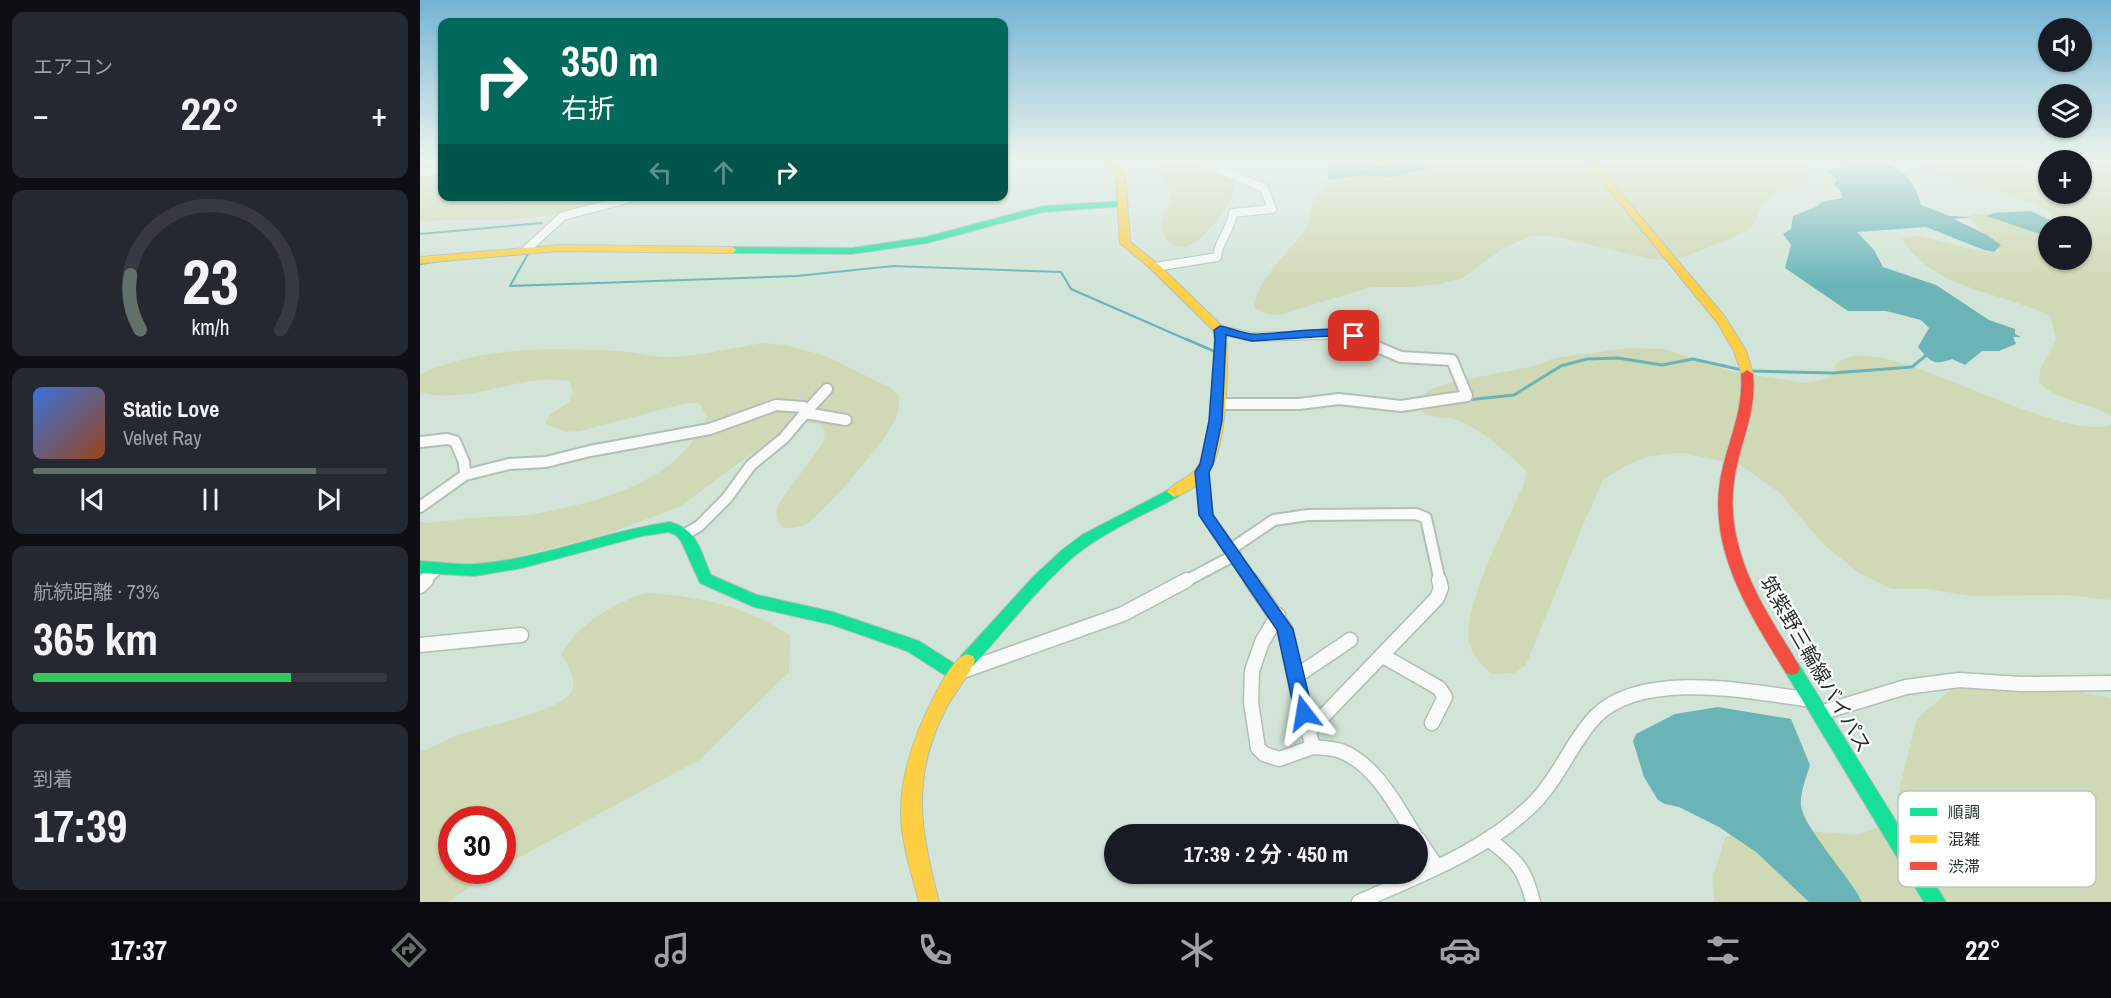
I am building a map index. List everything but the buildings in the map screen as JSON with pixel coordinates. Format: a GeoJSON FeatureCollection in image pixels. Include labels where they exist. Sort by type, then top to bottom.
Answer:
{"type":"FeatureCollection","features":[{"type":"Feature","properties":{"kind":"street"},"geometry":{"type":"LineString","coordinates":[[526,249],[563,216],[620,201]]}},
{"type":"Feature","properties":{"kind":"street"},"geometry":{"type":"LineString","coordinates":[[1155,267],[1217,257],[1217,248],[1233,226],[1233,213],[1272,209],[1269,201]]}},
{"type":"Feature","properties":{"kind":"street","name":"筑紫野三輪線バイパス"},"geometry":{"type":"LineString","coordinates":[[1623,201],[1708,301],[1726,325],[1740,350],[1749,388],[1749,403],[1725,491],[1726,525],[1732,550],[1748,592],[1771,634],[1898,840]]}},
{"type":"Feature","properties":{"kind":"street"},"geometry":{"type":"LineString","coordinates":[[420,260],[526,249],[596,247],[852,251],[927,240],[1043,209],[1123,204],[1125,243],[1155,267],[1220,330],[1252,337],[1345,334],[1401,357],[1452,360],[1467,396],[1401,406],[1339,399],[1299,404],[1217,404]]}},
{"type":"Feature","properties":{"kind":"street"},"geometry":{"type":"LineString","coordinates":[[1220,330],[1217,404],[1211,444],[1202,472],[1206,515],[1278,615],[1289,643],[1313,747]]}},
{"type":"Feature","properties":{"kind":"street"},"geometry":{"type":"LineString","coordinates":[[684,535],[699,526],[727,498],[751,465],[784,438],[827,389]]}},
{"type":"Feature","properties":{"kind":"street"},"geometry":{"type":"LineString","coordinates":[[420,507],[465,475],[509,464],[546,462],[710,429],[776,405],[803,407],[805,414]]}},
{"type":"Feature","properties":{"kind":"street"},"geometry":{"type":"LineString","coordinates":[[805,414],[846,420]]}},
{"type":"Feature","properties":{"kind":"street"},"geometry":{"type":"LineString","coordinates":[[420,441],[447,439],[455,441],[464,462],[465,475]]}},
{"type":"Feature","properties":{"kind":"street"},"geometry":{"type":"LineString","coordinates":[[929,902],[912,825],[912,789],[930,728],[957,674],[1057,561],[1086,540],[1184,487],[1202,472]]}},
{"type":"Feature","properties":{"kind":"street"},"geometry":{"type":"LineString","coordinates":[[957,674],[1123,614],[1233,552],[1263,526],[1308,515],[1416,514],[1426,518],[1441,588],[1437,598],[1309,731]]}},
{"type":"Feature","properties":{"kind":"street"},"geometry":{"type":"LineString","coordinates":[[420,567],[475,570],[522,562],[642,531],[670,527],[681,531],[684,535],[705,579],[754,602],[833,619],[913,646],[957,674]]}},
{"type":"Feature","properties":{"kind":"street"},"geometry":{"type":"LineString","coordinates":[[420,586],[438,568]]}},
{"type":"Feature","properties":{"kind":"street"},"geometry":{"type":"LineString","coordinates":[[1278,615],[1259,647],[1252,671],[1251,702],[1258,748],[1264,754],[1279,759],[1313,747],[1338,750],[1355,758],[1371,770],[1407,824]]}},
{"type":"Feature","properties":{"kind":"street"},"geometry":{"type":"LineString","coordinates":[[420,645],[521,635]]}},
{"type":"Feature","properties":{"kind":"street"},"geometry":{"type":"LineString","coordinates":[[1295,677],[1350,640]]}},
{"type":"Feature","properties":{"kind":"street"},"geometry":{"type":"LineString","coordinates":[[1383,656],[1439,688],[1445,697],[1432,723]]}},
{"type":"Feature","properties":{"kind":"street"},"geometry":{"type":"LineString","coordinates":[[1820,713],[1906,687],[1959,680],[2021,684],[2111,683]]}},
{"type":"Feature","properties":{"kind":"street"},"geometry":{"type":"LineString","coordinates":[[1359,902],[1488,839],[1536,801],[1560,770],[1590,721],[1625,697],[1643,693],[1700,688],[1812,700]]}},
{"type":"Feature","properties":{"kind":"street"},"geometry":{"type":"LineString","coordinates":[[1488,839],[1520,863],[1528,875],[1533,902]]}},
{"type":"Feature","properties":{"kind":"street"},"geometry":{"type":"LineString","coordinates":[[1428,854],[1436,866]]}},
{"type":"Feature","properties":{"kind":"street","name":"筑紫野三輪線バイパス"},"geometry":{"type":"LineString","coordinates":[[1927,887],[1936,902]]}},
{"type":"Feature","properties":{"kind":"green space"},"geometry":{"type":"Polygon","coordinates":[[[420,201],[606,201],[546,216],[516,219],[420,221],[420,201]]]}},
{"type":"Feature","properties":{"kind":"green space"},"geometry":{"type":"Polygon","coordinates":[[[1230,201],[1202,237],[1184,247],[1173,246],[1169,243],[1162,228],[1163,217],[1169,202],[1230,201]]]}},
{"type":"Feature","properties":{"kind":"green space"},"geometry":{"type":"Polygon","coordinates":[[[1765,201],[1753,226],[1740,235],[1672,260],[1650,259],[1552,236],[1532,236],[1502,249],[1463,278],[1439,284],[1371,287],[1279,315],[1267,314],[1255,308],[1260,288],[1274,266],[1306,228],[1313,202],[1765,201]]]}},
{"type":"Feature","properties":{"kind":"green space"},"geometry":{"type":"Polygon","coordinates":[[[2026,201],[2038,201],[2038,204],[2092,204],[2092,201],[2111,201],[2111,416],[2054,394],[2039,382],[2040,370],[2056,340],[2051,317],[2032,308],[1970,288],[1931,269],[1915,256],[1902,238],[1921,236],[1988,253],[1999,252],[1999,248],[1968,217],[1981,214],[2038,228],[2038,270],[2092,270],[2092,216],[2055,216],[2026,201]]]}},
{"type":"Feature","properties":{"kind":"green space"},"geometry":{"type":"Polygon","coordinates":[[[763,343],[786,345],[826,356],[891,388],[899,396],[896,416],[885,437],[838,494],[806,524],[783,528],[777,516],[777,510],[779,503],[823,443],[825,431],[819,423],[803,423],[787,428],[679,507],[607,534],[491,564],[420,561],[420,521],[428,523],[480,517],[528,515],[585,503],[610,495],[634,486],[677,458],[694,439],[707,416],[699,403],[687,403],[580,431],[567,432],[546,424],[548,416],[569,402],[573,392],[569,381],[541,380],[450,396],[420,392],[420,374],[468,358],[517,351],[593,350],[675,357],[763,343]]]}},
{"type":"Feature","properties":{"kind":"green space"},"geometry":{"type":"Polygon","coordinates":[[[1630,348],[1664,349],[1730,371],[1805,383],[1826,379],[1837,372],[1835,366],[1854,356],[1884,358],[1921,369],[2046,417],[2082,426],[2111,425],[2111,600],[2068,595],[1971,596],[1928,589],[1891,589],[1859,573],[1823,544],[1779,492],[1740,465],[1683,453],[1664,454],[1647,457],[1625,466],[1603,480],[1526,665],[1514,673],[1492,674],[1472,651],[1469,641],[1469,625],[1480,584],[1524,483],[1526,471],[1476,430],[1457,420],[1424,414],[1419,402],[1428,390],[1449,383],[1534,366],[1554,358],[1630,348]]]}},
{"type":"Feature","properties":{"kind":"green space"},"geometry":{"type":"Polygon","coordinates":[[[645,593],[664,594],[721,604],[758,617],[790,636],[789,672],[699,760],[516,859],[516,806],[438,806],[438,884],[475,884],[448,902],[420,902],[420,752],[458,735],[535,713],[563,700],[573,689],[573,679],[561,655],[576,634],[586,625],[621,603],[645,593]]]}},
{"type":"Feature","properties":{"kind":"green space"},"geometry":{"type":"Polygon","coordinates":[[[1981,672],[2111,698],[2111,902],[1714,902],[1713,876],[1725,838],[1753,826],[1857,835],[1898,819],[1898,887],[2096,887],[2096,791],[1899,791],[1917,719],[1961,681],[1981,672]]]}},
{"type":"Feature","properties":{"kind":"water"},"geometry":{"type":"Polygon","coordinates":[[[1920,201],[1921,205],[1950,216],[1973,217],[1954,219],[1987,235],[2001,245],[1994,252],[1926,227],[1857,232],[1874,250],[1883,267],[1936,285],[1989,320],[2015,329],[2015,334],[2021,337],[2013,337],[2016,344],[1999,351],[1982,351],[1965,365],[1952,359],[1936,362],[1918,347],[1929,328],[1921,320],[1886,311],[1848,311],[1785,268],[1791,245],[1783,234],[1791,229],[1793,216],[1816,207],[1822,202],[1920,201]]]}},
{"type":"Feature","properties":{"kind":"water"},"geometry":{"type":"Polygon","coordinates":[[[2031,211],[2041,216],[2038,216],[2038,233],[1986,216],[1994,213],[2031,211]]]}},
{"type":"Feature","properties":{"kind":"water"},"geometry":{"type":"Polygon","coordinates":[[[1718,707],[1791,719],[1810,765],[1801,796],[1804,815],[1862,902],[1809,902],[1756,852],[1719,827],[1679,807],[1658,800],[1644,777],[1633,741],[1636,734],[1675,714],[1718,707]]]}},
{"type":"Feature","properties":{"kind":"waterway"},"geometry":{"type":"LineString","coordinates":[[420,234],[542,223]]}},
{"type":"Feature","properties":{"kind":"waterway"},"geometry":{"type":"LineString","coordinates":[[525,253],[528,254],[510,286],[797,276],[893,266],[1061,272],[1071,289],[1190,341]]}},
{"type":"Feature","properties":{"kind":"waterway"},"geometry":{"type":"LineString","coordinates":[[420,264],[449,260]]}},
{"type":"Feature","properties":{"kind":"waterway"},"geometry":{"type":"LineString","coordinates":[[1186,339],[1218,353]]}},
{"type":"Feature","properties":{"kind":"waterway"},"geometry":{"type":"LineString","coordinates":[[1749,371],[1833,373],[1912,367],[1929,353]]}},
{"type":"Feature","properties":{"kind":"waterway"},"geometry":{"type":"LineString","coordinates":[[1467,400],[1514,395],[1561,366],[1587,359],[1618,358],[1662,365],[1693,359],[1742,370]]}},
{"type":"Feature","properties":{"kind":"waterway"},"geometry":{"type":"LineString","coordinates":[[1224,408],[1244,409]]}},
{"type":"Feature","properties":{"kind":"traffic: fast"},"geometry":{"type":"LineString","coordinates":[[732,250],[852,251],[927,240],[1043,209],[1123,204]]}},
{"type":"Feature","properties":{"kind":"traffic: fast"},"geometry":{"type":"LineString","coordinates":[[967,661],[1040,580],[1067,554],[1087,539],[1174,492]]}},
{"type":"Feature","properties":{"kind":"traffic: fast"},"geometry":{"type":"LineString","coordinates":[[420,567],[475,570],[522,562],[642,531],[670,527],[681,531],[687,538],[705,579],[754,601],[833,619],[913,646],[957,674]]}},
{"type":"Feature","properties":{"kind":"traffic: fast"},"geometry":{"type":"LineString","coordinates":[[1792,668],[1898,840]]}},
{"type":"Feature","properties":{"kind":"traffic: fast"},"geometry":{"type":"LineString","coordinates":[[1927,887],[1936,902]]}},
{"type":"Feature","properties":{"kind":"traffic: slow"},"geometry":{"type":"LineString","coordinates":[[1122,201],[1125,243],[1155,267],[1220,330],[1221,360],[1218,402],[1209,458],[1198,476],[1174,492]]}},
{"type":"Feature","properties":{"kind":"traffic: slow"},"geometry":{"type":"LineString","coordinates":[[1623,201],[1721,320],[1740,351],[1747,374]]}},
{"type":"Feature","properties":{"kind":"traffic: slow"},"geometry":{"type":"LineString","coordinates":[[420,260],[560,248],[732,250]]}},
{"type":"Feature","properties":{"kind":"traffic: slow"},"geometry":{"type":"LineString","coordinates":[[929,902],[912,827],[911,796],[914,775],[934,714],[967,661]]}},
{"type":"Feature","properties":{"kind":"traffic: jam"},"geometry":{"type":"LineString","coordinates":[[1747,374],[1745,416],[1727,481],[1725,506],[1727,531],[1742,580],[1766,626],[1792,668]]}},
{"type":"Feature","properties":{"kind":"route"},"geometry":{"type":"LineString","coordinates":[[1304,713],[1285,629],[1278,615],[1206,515],[1202,472],[1206,464],[1215,421],[1220,330],[1246,337],[1330,333],[1354,336]]}}]}
